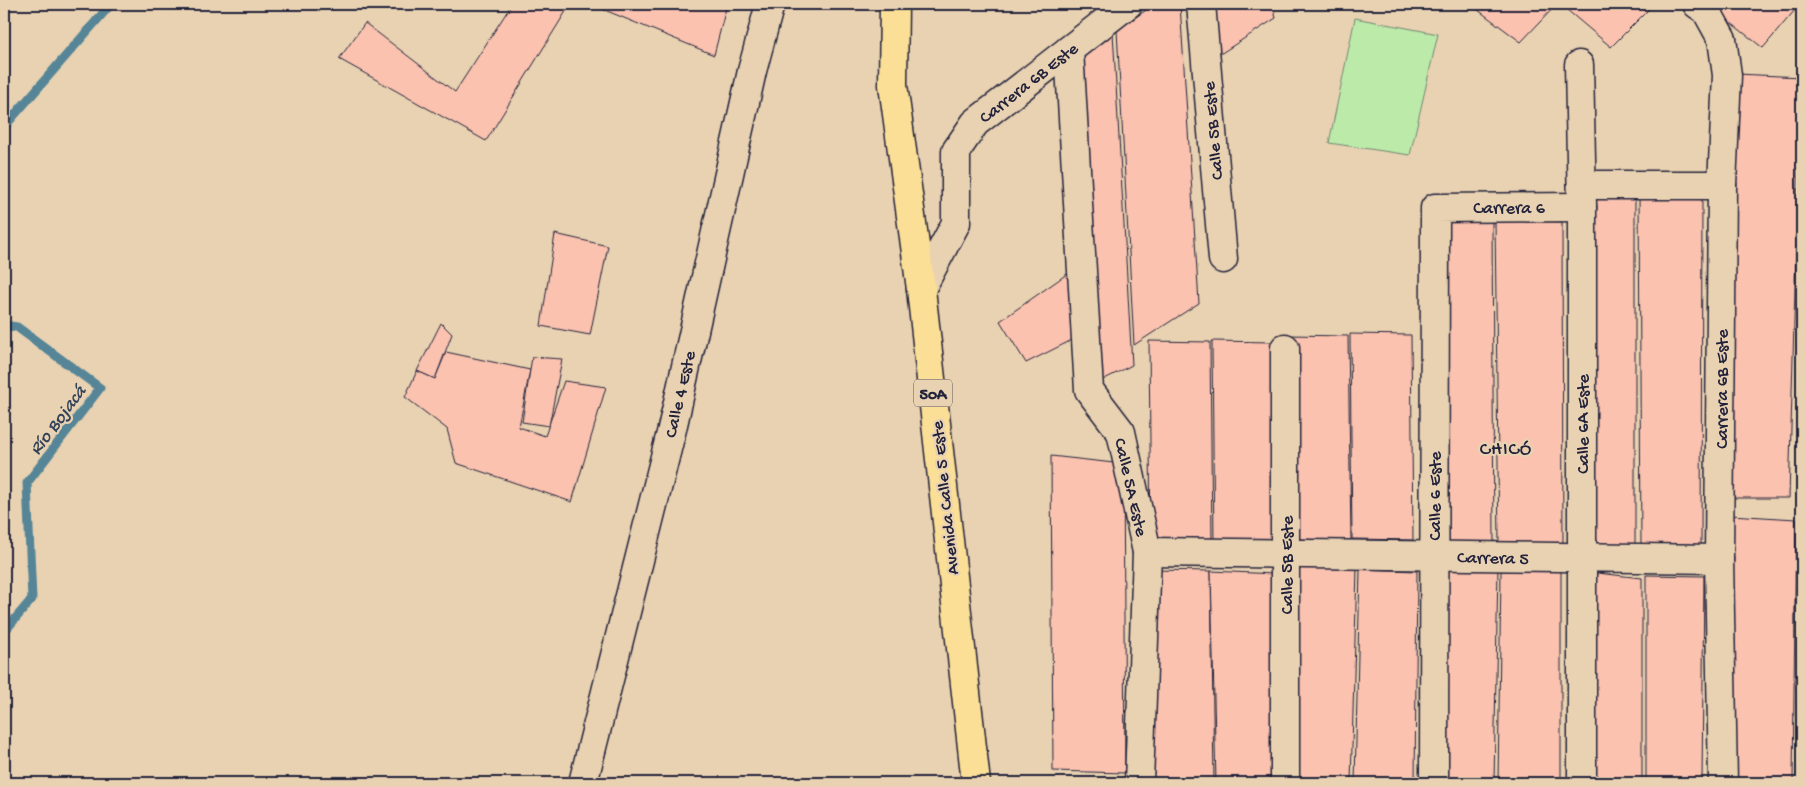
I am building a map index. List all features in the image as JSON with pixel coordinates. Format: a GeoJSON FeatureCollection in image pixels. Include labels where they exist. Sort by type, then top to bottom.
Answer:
{"type":"FeatureCollection","features":[{"type":"Feature","properties":{"kind":"main road","name":"Avenida Calle 5 Este"},"geometry":{"type":"LineString","coordinates":[[894,4],[893,85],[921,289],[976,783]]}},
{"type":"Feature","properties":{"kind":"street","name":"Calle 4 Este"},"geometry":{"type":"LineString","coordinates":[[583,783],[672,429],[752,71],[770,4]]}},
{"type":"Feature","properties":{"kind":"street","name":"Carrera 6B Este"},"geometry":{"type":"LineString","coordinates":[[921,289],[956,223],[956,151],[975,122],[1128,4]]}},
{"type":"Feature","properties":{"kind":"street","name":"Calle 5B Este"},"geometry":{"type":"LineString","coordinates":[[1201,4],[1223,259]]}},
{"type":"Feature","properties":{"kind":"street","name":"Carrera 6B Este"},"geometry":{"type":"LineString","coordinates":[[1697,4],[1706,10],[1722,38],[1727,75],[1722,185],[1719,559],[1723,783]]}},
{"type":"Feature","properties":{"kind":"street","name":"Calle 5A Este"},"geometry":{"type":"LineString","coordinates":[[1069,50],[1090,390],[1121,432],[1147,552],[1139,783]]}},
{"type":"Feature","properties":{"kind":"street","name":"Calle 6A Este"},"geometry":{"type":"LineString","coordinates":[[1579,65],[1582,196],[1582,783]]}},
{"type":"Feature","properties":{"kind":"street","name":"Carrera 6"},"geometry":{"type":"LineString","coordinates":[[1435,208],[1722,185]]}},
{"type":"Feature","properties":{"kind":"street","name":"Calle 6 Este"},"geometry":{"type":"LineString","coordinates":[[1434,783],[1435,208]]}},
{"type":"Feature","properties":{"kind":"street","name":"Calle 5B Este"},"geometry":{"type":"LineString","coordinates":[[1285,348],[1285,783]]}},
{"type":"Feature","properties":{"kind":"street","name":"Carrera 5"},"geometry":{"type":"LineString","coordinates":[[1147,552],[1719,559]]}},
{"type":"Feature","properties":{"kind":"green space"},"geometry":{"type":"Polygon","coordinates":[[[1355,18],[1438,34],[1410,155],[1329,143],[1355,18]]]}},
{"type":"Feature","properties":{"kind":"building"},"geometry":{"type":"Polygon","coordinates":[[[512,4],[563,4],[568,8],[486,141],[339,59],[365,23],[455,92],[512,4]]]}},
{"type":"Feature","properties":{"kind":"building"},"geometry":{"type":"Polygon","coordinates":[[[590,4],[727,4],[714,55],[590,4]]]}},
{"type":"Feature","properties":{"kind":"building"},"geometry":{"type":"Polygon","coordinates":[[[1155,4],[1180,4],[1199,303],[1134,345],[1117,30],[1155,4]]]}},
{"type":"Feature","properties":{"kind":"building"},"geometry":{"type":"Polygon","coordinates":[[[1209,4],[1272,4],[1276,18],[1217,56],[1209,4]]]}},
{"type":"Feature","properties":{"kind":"building"},"geometry":{"type":"Polygon","coordinates":[[[1470,4],[1557,4],[1521,42],[1470,4]]]}},
{"type":"Feature","properties":{"kind":"building"},"geometry":{"type":"Polygon","coordinates":[[[1560,4],[1654,4],[1611,47],[1560,4]]]}},
{"type":"Feature","properties":{"kind":"building"},"geometry":{"type":"Polygon","coordinates":[[[1707,4],[1800,4],[1763,48],[1707,4]]]}},
{"type":"Feature","properties":{"kind":"building"},"geometry":{"type":"Polygon","coordinates":[[[1113,32],[1132,365],[1093,385],[1076,52],[1113,32]]]}},
{"type":"Feature","properties":{"kind":"building"},"geometry":{"type":"Polygon","coordinates":[[[1737,74],[1801,77],[1789,498],[1726,498],[1737,74]]]}},
{"type":"Feature","properties":{"kind":"building"},"geometry":{"type":"Polygon","coordinates":[[[1587,192],[1635,197],[1635,547],[1588,550],[1587,192]]]}},
{"type":"Feature","properties":{"kind":"building"},"geometry":{"type":"Polygon","coordinates":[[[1639,194],[1702,198],[1701,550],[1641,550],[1639,194]]]}},
{"type":"Feature","properties":{"kind":"building"},"geometry":{"type":"Polygon","coordinates":[[[1441,218],[1492,222],[1494,543],[1442,542],[1441,218]]]}},
{"type":"Feature","properties":{"kind":"building"},"geometry":{"type":"Polygon","coordinates":[[[1495,221],[1562,222],[1563,546],[1499,545],[1495,221]]]}},
{"type":"Feature","properties":{"kind":"building"},"geometry":{"type":"Polygon","coordinates":[[[555,234],[608,246],[590,335],[541,326],[555,234]]]}},
{"type":"Feature","properties":{"kind":"building"},"geometry":{"type":"Polygon","coordinates":[[[1074,269],[1076,338],[1026,363],[1000,321],[1074,269]]]}},
{"type":"Feature","properties":{"kind":"building"},"geometry":{"type":"Polygon","coordinates":[[[441,323],[452,334],[435,379],[417,371],[441,323]]]}},
{"type":"Feature","properties":{"kind":"building"},"geometry":{"type":"Polygon","coordinates":[[[1350,334],[1411,335],[1413,540],[1352,539],[1350,334]]]}},
{"type":"Feature","properties":{"kind":"building"},"geometry":{"type":"Polygon","coordinates":[[[1288,335],[1348,336],[1351,540],[1289,539],[1288,335]]]}},
{"type":"Feature","properties":{"kind":"building"},"geometry":{"type":"Polygon","coordinates":[[[1149,341],[1210,342],[1212,547],[1151,546],[1149,341]]]}},
{"type":"Feature","properties":{"kind":"building"},"geometry":{"type":"Polygon","coordinates":[[[1212,341],[1273,342],[1275,546],[1214,546],[1212,341]]]}},
{"type":"Feature","properties":{"kind":"building"},"geometry":{"type":"Polygon","coordinates":[[[446,352],[530,370],[519,427],[545,436],[564,381],[606,387],[572,502],[456,463],[447,429],[405,397],[417,371],[435,379],[446,352]]]}},
{"type":"Feature","properties":{"kind":"building"},"geometry":{"type":"Polygon","coordinates":[[[532,357],[562,359],[549,426],[522,422],[532,357]]]}},
{"type":"Feature","properties":{"kind":"building"},"geometry":{"type":"Polygon","coordinates":[[[1051,456],[1123,464],[1125,773],[1053,771],[1051,456]]]}},
{"type":"Feature","properties":{"kind":"building"},"geometry":{"type":"Polygon","coordinates":[[[1730,515],[1796,519],[1793,783],[1731,783],[1730,515]]]}},
{"type":"Feature","properties":{"kind":"building"},"geometry":{"type":"Polygon","coordinates":[[[1291,562],[1357,568],[1351,783],[1295,783],[1291,562]]]}},
{"type":"Feature","properties":{"kind":"building"},"geometry":{"type":"Polygon","coordinates":[[[1441,565],[1498,567],[1494,783],[1440,783],[1441,565]]]}},
{"type":"Feature","properties":{"kind":"building"},"geometry":{"type":"Polygon","coordinates":[[[1360,569],[1417,571],[1415,783],[1355,783],[1360,569]]]}},
{"type":"Feature","properties":{"kind":"building"},"geometry":{"type":"Polygon","coordinates":[[[1151,570],[1211,571],[1214,783],[1150,783],[1151,570]]]}},
{"type":"Feature","properties":{"kind":"building"},"geometry":{"type":"Polygon","coordinates":[[[1211,571],[1274,574],[1274,783],[1216,783],[1211,571]]]}},
{"type":"Feature","properties":{"kind":"building"},"geometry":{"type":"Polygon","coordinates":[[[1501,571],[1561,571],[1561,783],[1498,783],[1501,571]]]}},
{"type":"Feature","properties":{"kind":"building"},"geometry":{"type":"Polygon","coordinates":[[[1588,572],[1642,578],[1642,783],[1587,783],[1588,572]]]}},
{"type":"Feature","properties":{"kind":"building"},"geometry":{"type":"Polygon","coordinates":[[[1646,575],[1704,576],[1702,783],[1646,783],[1646,575]]]}},
{"type":"Feature","properties":{"kind":"waterway","name":"Río Bojacá"},"geometry":{"type":"LineString","coordinates":[[4,127],[111,4]]}},
{"type":"Feature","properties":{"kind":"waterway","name":"Río Bojacá"},"geometry":{"type":"LineString","coordinates":[[4,325],[17,327],[100,388],[27,483],[32,599],[4,632]]}},
{"type":"Feature","properties":{"kind":"district","name":"CHICÓ"},"geometry":{"type":"Point","coordinates":[1506,447]}}]}
